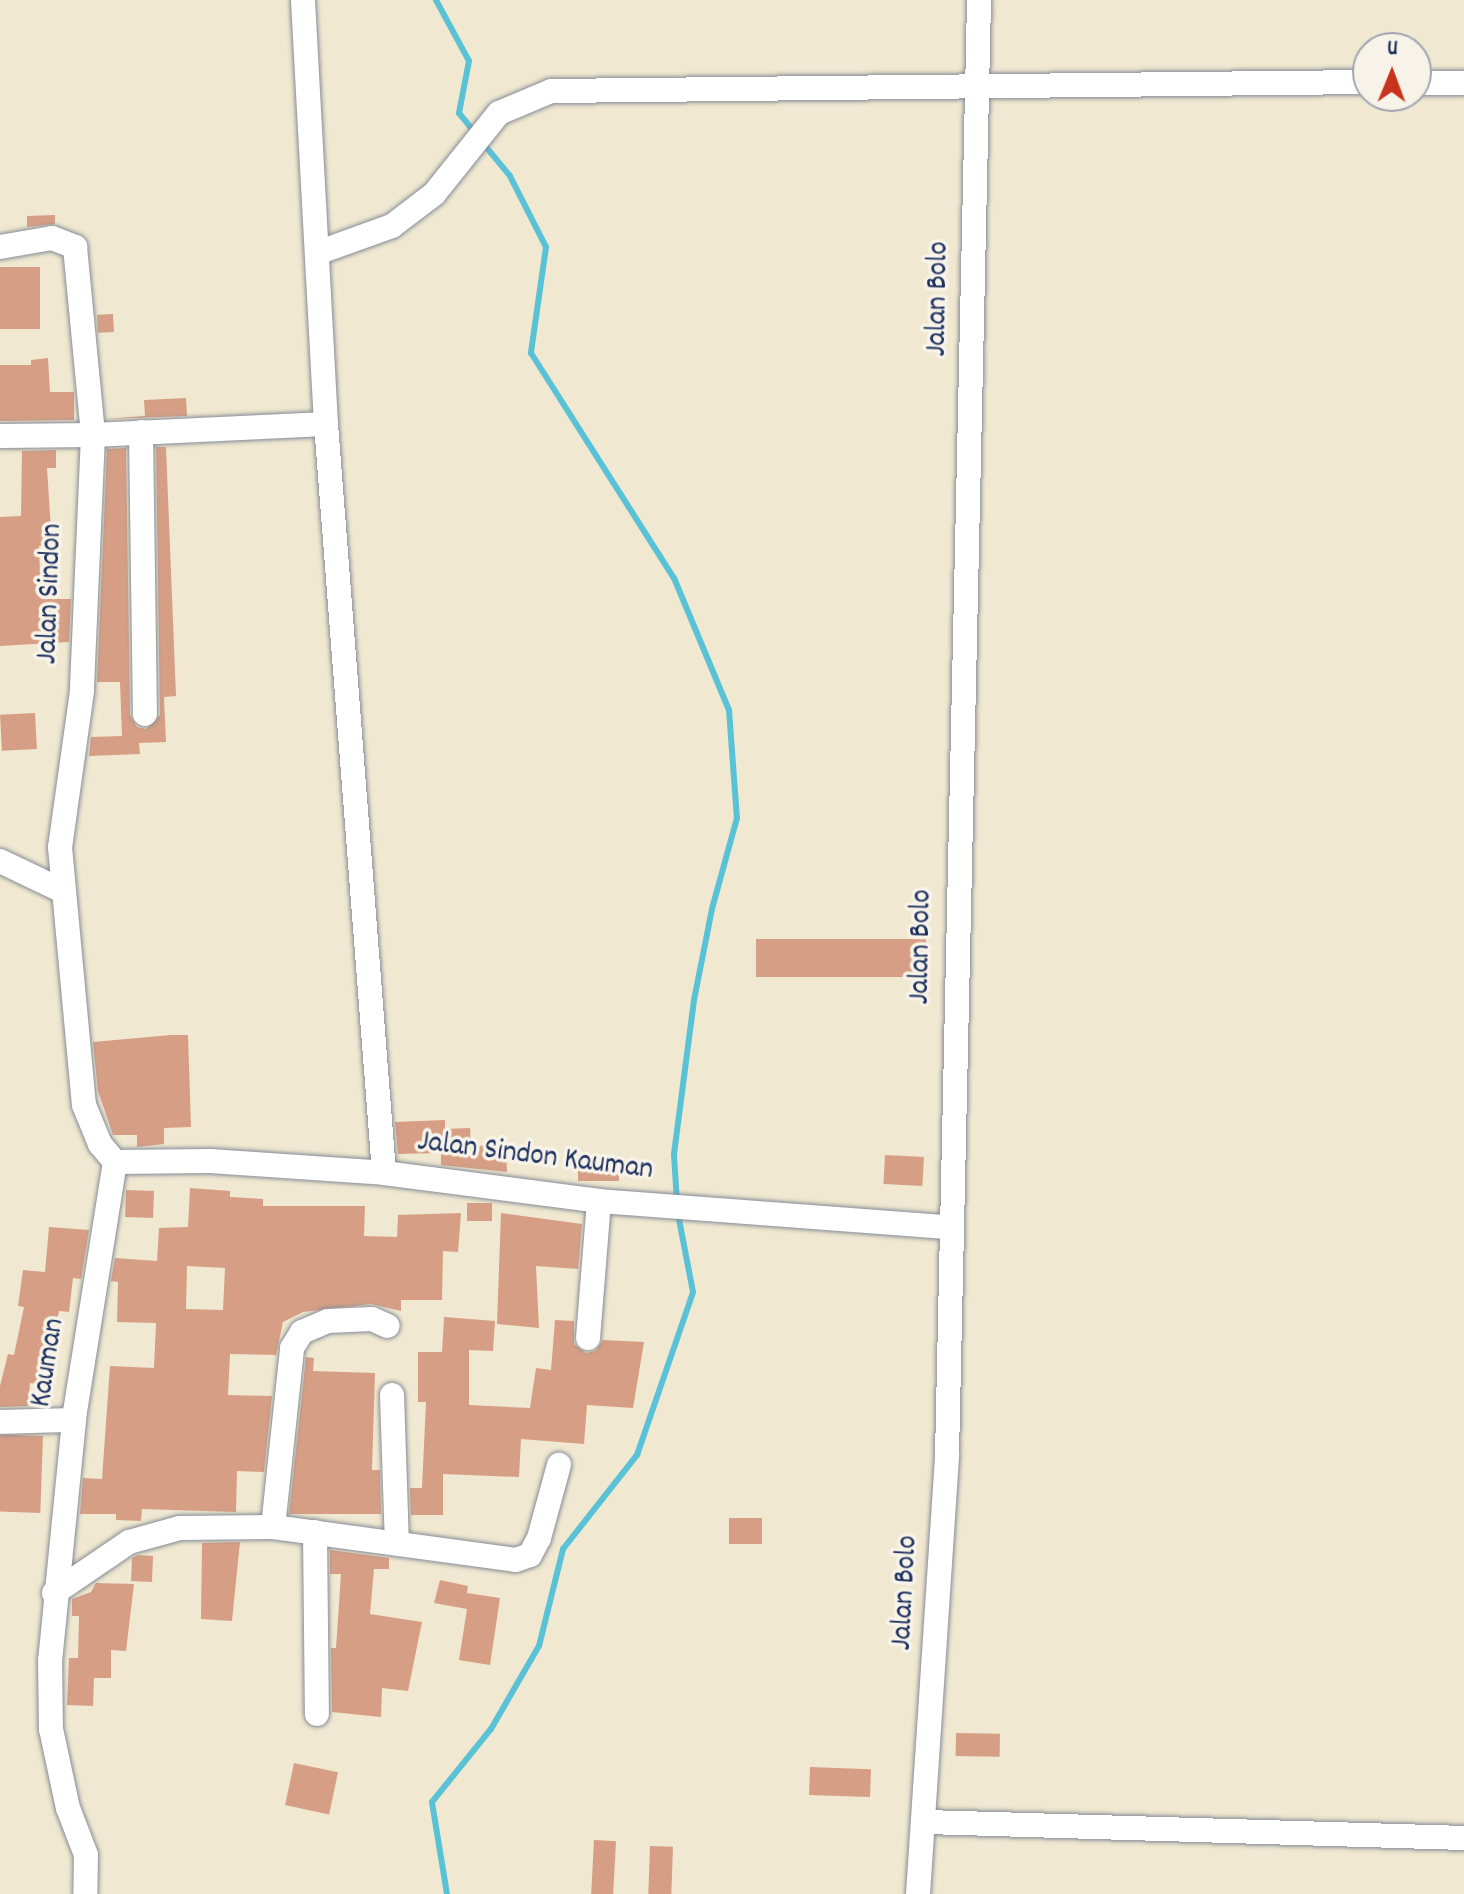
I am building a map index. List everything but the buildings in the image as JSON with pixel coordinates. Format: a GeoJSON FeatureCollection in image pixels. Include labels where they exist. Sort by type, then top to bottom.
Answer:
{"type":"FeatureCollection","features":[{"type":"Feature","properties":{"kind":"street"},"geometry":{"type":"LineString","coordinates":[[303,0],[326,424],[384,1173]]}},
{"type":"Feature","properties":{"kind":"street","name":"Jalan Bolo"},"geometry":{"type":"LineString","coordinates":[[918,1894],[926,1822],[947,1456],[948,1227],[979,0]]}},
{"type":"Feature","properties":{"kind":"street"},"geometry":{"type":"LineString","coordinates":[[317,253],[392,226],[434,194],[493,121],[522,100],[576,88],[1352,82]]}},
{"type":"Feature","properties":{"kind":"street"},"geometry":{"type":"LineString","coordinates":[[1432,83],[1464,83]]}},
{"type":"Feature","properties":{"kind":"street","name":"Jalan Sindon"},"geometry":{"type":"LineString","coordinates":[[0,247],[52,238],[75,247],[93,435],[82,691],[60,847]]}},
{"type":"Feature","properties":{"kind":"street"},"geometry":{"type":"LineString","coordinates":[[0,436],[93,435],[326,424]]}},
{"type":"Feature","properties":{"kind":"street"},"geometry":{"type":"LineString","coordinates":[[141,432],[145,714]]}},
{"type":"Feature","properties":{"kind":"street"},"geometry":{"type":"LineString","coordinates":[[7,863],[60,847],[84,1105],[100,1144],[115,1162]]}},
{"type":"Feature","properties":{"kind":"street"},"geometry":{"type":"LineString","coordinates":[[7,863],[63,891]]}},
{"type":"Feature","properties":{"kind":"street","name":"Jalan Sindon Kauman"},"geometry":{"type":"LineString","coordinates":[[115,1162],[210,1161],[384,1173],[599,1201],[948,1227]]}},
{"type":"Feature","properties":{"kind":"street","name":"Kauman"},"geometry":{"type":"LineString","coordinates":[[85,1894],[86,1855],[68,1808],[51,1729],[54,1593],[73,1420],[115,1162]]}},
{"type":"Feature","properties":{"kind":"street"},"geometry":{"type":"LineString","coordinates":[[588,1338],[599,1201]]}},
{"type":"Feature","properties":{"kind":"street"},"geometry":{"type":"LineString","coordinates":[[273,1527],[292,1348],[302,1332],[328,1321],[372,1319],[388,1326]]}},
{"type":"Feature","properties":{"kind":"street"},"geometry":{"type":"LineString","coordinates":[[392,1395],[397,1543]]}},
{"type":"Feature","properties":{"kind":"street"},"geometry":{"type":"LineString","coordinates":[[0,1422],[73,1420]]}},
{"type":"Feature","properties":{"kind":"street"},"geometry":{"type":"LineString","coordinates":[[54,1593],[129,1542],[180,1528],[273,1527],[397,1543],[481,1558],[516,1560],[530,1555],[559,1465]]}},
{"type":"Feature","properties":{"kind":"street"},"geometry":{"type":"LineString","coordinates":[[315,1532],[317,1714]]}},
{"type":"Feature","properties":{"kind":"street"},"geometry":{"type":"LineString","coordinates":[[926,1822],[1464,1838]]}},
{"type":"Feature","properties":{"kind":"waterway"},"geometry":{"type":"LineString","coordinates":[[436,0],[469,61],[459,113],[475,133]]}},
{"type":"Feature","properties":{"kind":"waterway"},"geometry":{"type":"LineString","coordinates":[[482,142],[510,176],[546,247],[531,353],[674,578],[729,710],[737,818],[712,909],[694,1000],[674,1155],[677,1203]]}},
{"type":"Feature","properties":{"kind":"waterway"},"geometry":{"type":"LineString","coordinates":[[447,1894],[432,1802],[491,1729],[539,1646],[563,1549],[637,1455],[693,1292],[678,1214]]}}]}
